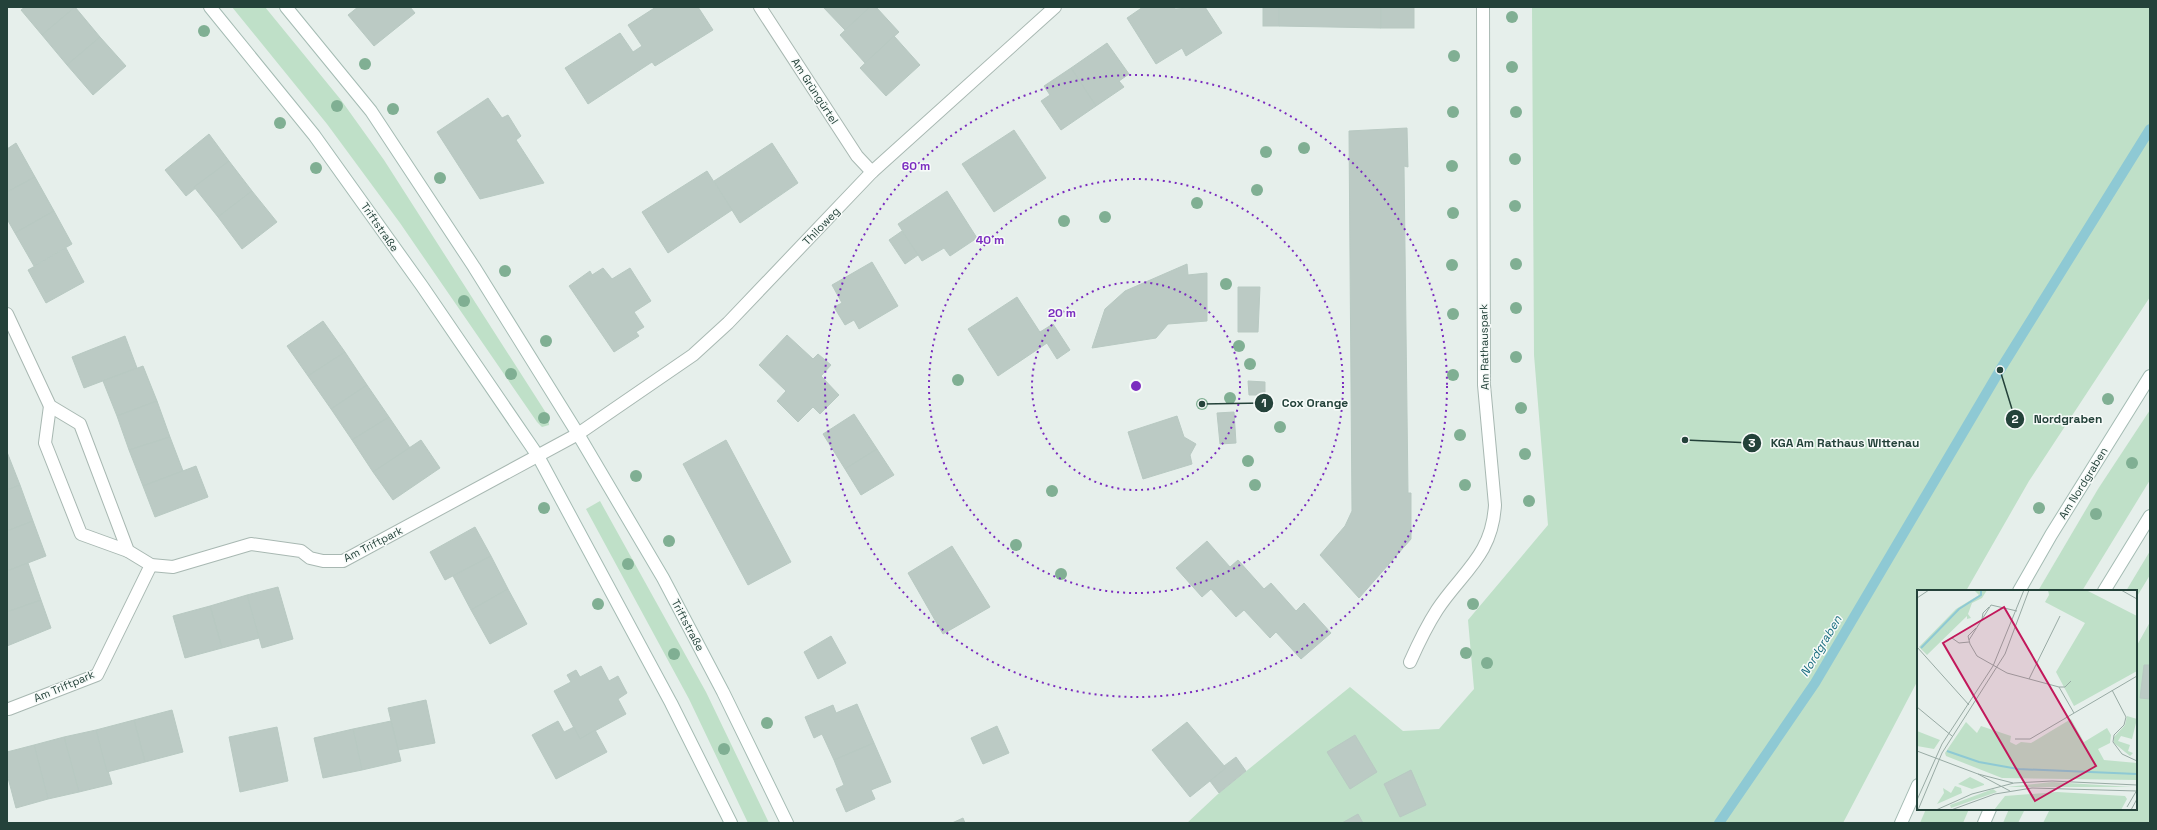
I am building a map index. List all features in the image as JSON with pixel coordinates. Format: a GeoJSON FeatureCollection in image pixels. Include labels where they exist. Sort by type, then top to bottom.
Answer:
{"type":"FeatureCollection","features":[{"type":"Feature","properties":{"kind":"street","name":"Triftstraße"},"geometry":{"type":"LineString","coordinates":[[210,7],[314,135],[422,286],[538,456],[671,703],[731,823]]}},
{"type":"Feature","properties":{"kind":"street","name":"Triftstraße"},"geometry":{"type":"LineString","coordinates":[[286,7],[371,111],[474,267],[578,434],[663,578],[723,692],[787,823]]}},
{"type":"Feature","properties":{"kind":"street","name":"Am Grüngürtel"},"geometry":{"type":"LineString","coordinates":[[760,7],[857,156],[872,172]]}},
{"type":"Feature","properties":{"kind":"street","name":"Thiloweg"},"geometry":{"type":"LineString","coordinates":[[578,434],[694,355],[728,323],[872,172],[1055,7]]}},
{"type":"Feature","properties":{"kind":"street","name":"Am Rathauspark"},"geometry":{"type":"LineString","coordinates":[[1410,662],[1421,636],[1437,609],[1482,554],[1494,520],[1495,506],[1484,385],[1483,7]]}},
{"type":"Feature","properties":{"kind":"street"},"geometry":{"type":"LineString","coordinates":[[7,314],[50,406],[80,424],[128,551]]}},
{"type":"Feature","properties":{"kind":"street","name":"Am Nordgraben"},"geometry":{"type":"LineString","coordinates":[[2020,590],[2051,535],[2150,376]]}},
{"type":"Feature","properties":{"kind":"street","name":"Am Triftpark"},"geometry":{"type":"LineString","coordinates":[[50,406],[45,443],[81,534],[128,551],[150,565],[172,567],[251,544],[301,550],[310,558],[323,561],[343,561],[538,456]]}},
{"type":"Feature","properties":{"kind":"street"},"geometry":{"type":"LineString","coordinates":[[538,456],[578,434]]}},
{"type":"Feature","properties":{"kind":"street"},"geometry":{"type":"LineString","coordinates":[[2105,590],[2150,516]]}},
{"type":"Feature","properties":{"kind":"street","name":"Am Triftpark"},"geometry":{"type":"LineString","coordinates":[[9,709],[97,675],[150,565]]}},
{"type":"Feature","properties":{"kind":"street"},"geometry":{"type":"LineString","coordinates":[[1901,823],[1917,787]]}},
{"type":"Feature","properties":{"kind":"street"},"geometry":{"type":"LineString","coordinates":[[1984,823],[1990,810]]}},
{"type":"Feature","properties":{"kind":"green space"},"geometry":{"type":"Polygon","coordinates":[[[232,7],[265,7],[341,100],[384,160],[548,416],[549,425],[542,427],[537,422],[400,223],[327,124],[232,7]]]}},
{"type":"Feature","properties":{"kind":"green space"},"geometry":{"type":"Polygon","coordinates":[[[1532,7],[2150,7],[2150,297],[2029,481],[1967,590],[1917,590],[1917,682],[1843,823],[1187,823],[1218,794],[1350,687],[1403,731],[1439,729],[1474,689],[1468,620],[1548,525],[1534,355],[1532,7]]]}},
{"type":"Feature","properties":{"kind":"green space"},"geometry":{"type":"Polygon","coordinates":[[[2150,410],[2150,480],[2083,590],[2039,590],[2098,489],[2150,410]]]}},
{"type":"Feature","properties":{"kind":"green space"},"geometry":{"type":"Polygon","coordinates":[[[600,501],[706,692],[769,823],[748,823],[689,699],[586,509],[600,501]]]}},
{"type":"Feature","properties":{"kind":"green space"},"geometry":{"type":"Polygon","coordinates":[[[2150,551],[2150,575],[2137,596],[2137,590],[2127,590],[2150,551]]]}},
{"type":"Feature","properties":{"kind":"green space"},"geometry":{"type":"Polygon","coordinates":[[[2150,622],[2150,823],[2043,823],[2050,810],[2137,810],[2137,645],[2150,622]]]}},
{"type":"Feature","properties":{"kind":"green space"},"geometry":{"type":"Polygon","coordinates":[[[1926,810],[1969,810],[1963,823],[1920,823],[1926,810]]]}},
{"type":"Feature","properties":{"kind":"green space"},"geometry":{"type":"Polygon","coordinates":[[[2009,810],[2024,810],[2018,823],[2003,823],[2009,810]]]}},
{"type":"Feature","properties":{"kind":"building"},"geometry":{"type":"Polygon","coordinates":[[[25,7],[75,7],[42,35],[21,10],[25,7]]]}},
{"type":"Feature","properties":{"kind":"building"},"geometry":{"type":"Polygon","coordinates":[[[75,7],[100,37],[67,65],[42,35],[75,7]]]}},
{"type":"Feature","properties":{"kind":"building"},"geometry":{"type":"Polygon","coordinates":[[[358,7],[410,7],[415,13],[374,46],[348,15],[358,7]]]}},
{"type":"Feature","properties":{"kind":"building"},"geometry":{"type":"Polygon","coordinates":[[[656,7],[698,7],[713,30],[655,66],[652,62],[588,104],[565,68],[620,33],[633,52],[642,46],[628,25],[656,7]]]}},
{"type":"Feature","properties":{"kind":"building"},"geometry":{"type":"Polygon","coordinates":[[[823,7],[870,7],[845,30],[823,7]]]}},
{"type":"Feature","properties":{"kind":"building"},"geometry":{"type":"Polygon","coordinates":[[[870,7],[876,7],[899,32],[865,63],[840,35],[870,7]]]}},
{"type":"Feature","properties":{"kind":"building"},"geometry":{"type":"Polygon","coordinates":[[[1143,7],[1174,7],[1175,9],[1205,7],[1222,33],[1186,56],[1182,48],[1156,64],[1127,18],[1143,7]]]}},
{"type":"Feature","properties":{"kind":"building"},"geometry":{"type":"Polygon","coordinates":[[[1263,7],[1279,7],[1279,26],[1263,26],[1263,7]]]}},
{"type":"Feature","properties":{"kind":"building"},"geometry":{"type":"Polygon","coordinates":[[[1279,7],[1381,7],[1381,28],[1279,26],[1279,7]]]}},
{"type":"Feature","properties":{"kind":"building"},"geometry":{"type":"Polygon","coordinates":[[[1381,7],[1414,7],[1414,28],[1381,28],[1381,7]]]}},
{"type":"Feature","properties":{"kind":"building"},"geometry":{"type":"Polygon","coordinates":[[[894,36],[920,65],[886,96],[860,68],[894,36]]]}},
{"type":"Feature","properties":{"kind":"building"},"geometry":{"type":"Polygon","coordinates":[[[100,37],[126,66],[93,95],[67,65],[100,37]]]}},
{"type":"Feature","properties":{"kind":"building"},"geometry":{"type":"Polygon","coordinates":[[[1107,43],[1129,74],[1119,81],[1124,87],[1096,106],[1071,68],[1107,43]]]}},
{"type":"Feature","properties":{"kind":"building"},"geometry":{"type":"Polygon","coordinates":[[[1071,68],[1096,106],[1061,130],[1041,101],[1050,95],[1044,86],[1071,68]]]}},
{"type":"Feature","properties":{"kind":"building"},"geometry":{"type":"Polygon","coordinates":[[[488,98],[502,118],[508,115],[521,136],[516,140],[544,183],[480,199],[437,132],[488,98]]]}},
{"type":"Feature","properties":{"kind":"building"},"geometry":{"type":"Polygon","coordinates":[[[1407,128],[1408,167],[1404,166],[1408,493],[1411,493],[1411,539],[1359,598],[1320,555],[1345,526],[1352,511],[1349,131],[1407,128]]]}},
{"type":"Feature","properties":{"kind":"building"},"geometry":{"type":"Polygon","coordinates":[[[1014,130],[1046,178],[994,212],[962,164],[1014,130]]]}},
{"type":"Feature","properties":{"kind":"building"},"geometry":{"type":"Polygon","coordinates":[[[209,134],[229,161],[186,196],[165,170],[209,134]]]}},
{"type":"Feature","properties":{"kind":"building"},"geometry":{"type":"Polygon","coordinates":[[[16,143],[35,177],[7,192],[7,149],[16,143]]]}},
{"type":"Feature","properties":{"kind":"building"},"geometry":{"type":"Polygon","coordinates":[[[772,143],[798,183],[740,223],[714,181],[772,143]]]}},
{"type":"Feature","properties":{"kind":"building"},"geometry":{"type":"Polygon","coordinates":[[[229,161],[252,191],[218,217],[194,187],[229,161]]]}},
{"type":"Feature","properties":{"kind":"building"},"geometry":{"type":"Polygon","coordinates":[[[707,171],[732,210],[668,253],[642,212],[707,171]]]}},
{"type":"Feature","properties":{"kind":"building"},"geometry":{"type":"Polygon","coordinates":[[[35,177],[54,211],[15,233],[7,219],[7,192],[35,177]]]}},
{"type":"Feature","properties":{"kind":"building"},"geometry":{"type":"Polygon","coordinates":[[[252,191],[277,222],[242,249],[218,217],[252,191]]]}},
{"type":"Feature","properties":{"kind":"building"},"geometry":{"type":"Polygon","coordinates":[[[947,191],[977,238],[950,256],[944,248],[922,261],[898,224],[947,191]]]}},
{"type":"Feature","properties":{"kind":"building"},"geometry":{"type":"Polygon","coordinates":[[[54,211],[72,244],[34,266],[15,233],[54,211]]]}},
{"type":"Feature","properties":{"kind":"building"},"geometry":{"type":"Polygon","coordinates":[[[902,231],[918,255],[905,264],[889,240],[902,231]]]}},
{"type":"Feature","properties":{"kind":"building"},"geometry":{"type":"Polygon","coordinates":[[[66,248],[84,282],[46,303],[28,270],[66,248]]]}},
{"type":"Feature","properties":{"kind":"building"},"geometry":{"type":"Polygon","coordinates":[[[872,262],[898,306],[859,329],[854,320],[845,325],[834,307],[842,303],[832,285],[872,262]]]}},
{"type":"Feature","properties":{"kind":"building"},"geometry":{"type":"Polygon","coordinates":[[[1187,264],[1188,275],[1207,273],[1207,321],[1168,324],[1156,338],[1092,348],[1105,309],[1125,291],[1187,264]]]}},
{"type":"Feature","properties":{"kind":"building"},"geometry":{"type":"Polygon","coordinates":[[[603,268],[612,279],[630,268],[651,301],[634,312],[644,327],[636,332],[639,336],[614,352],[569,286],[590,271],[592,275],[603,268]]]}},
{"type":"Feature","properties":{"kind":"building"},"geometry":{"type":"Polygon","coordinates":[[[1238,287],[1260,287],[1258,332],[1238,332],[1238,287]]]}},
{"type":"Feature","properties":{"kind":"building"},"geometry":{"type":"Polygon","coordinates":[[[1017,297],[1047,343],[998,376],[968,329],[1017,297]]]}},
{"type":"Feature","properties":{"kind":"building"},"geometry":{"type":"Polygon","coordinates":[[[323,321],[345,352],[308,376],[287,346],[323,321]]]}},
{"type":"Feature","properties":{"kind":"building"},"geometry":{"type":"Polygon","coordinates":[[[1053,324],[1070,350],[1057,359],[1040,332],[1053,324]]]}},
{"type":"Feature","properties":{"kind":"building"},"geometry":{"type":"Polygon","coordinates":[[[787,335],[813,359],[818,354],[831,365],[821,376],[839,395],[820,414],[813,407],[798,422],[777,401],[786,391],[759,365],[787,335]]]}},
{"type":"Feature","properties":{"kind":"building"},"geometry":{"type":"Polygon","coordinates":[[[125,336],[137,368],[84,388],[72,357],[125,336]]]}},
{"type":"Feature","properties":{"kind":"building"},"geometry":{"type":"Polygon","coordinates":[[[345,352],[367,385],[331,409],[308,376],[345,352]]]}},
{"type":"Feature","properties":{"kind":"building"},"geometry":{"type":"Polygon","coordinates":[[[143,366],[157,401],[117,416],[103,381],[143,366]]]}},
{"type":"Feature","properties":{"kind":"building"},"geometry":{"type":"Polygon","coordinates":[[[1248,381],[1265,382],[1265,395],[1249,395],[1248,381]]]}},
{"type":"Feature","properties":{"kind":"building"},"geometry":{"type":"Polygon","coordinates":[[[367,385],[389,417],[352,440],[331,409],[367,385]]]}},
{"type":"Feature","properties":{"kind":"building"},"geometry":{"type":"Polygon","coordinates":[[[157,401],[170,437],[129,450],[117,416],[157,401]]]}},
{"type":"Feature","properties":{"kind":"building"},"geometry":{"type":"Polygon","coordinates":[[[1234,412],[1236,443],[1220,444],[1217,413],[1234,412]]]}},
{"type":"Feature","properties":{"kind":"building"},"geometry":{"type":"Polygon","coordinates":[[[854,414],[877,449],[845,469],[823,434],[854,414]]]}},
{"type":"Feature","properties":{"kind":"building"},"geometry":{"type":"Polygon","coordinates":[[[1177,416],[1184,437],[1196,444],[1190,455],[1192,464],[1143,479],[1128,432],[1177,416]]]}},
{"type":"Feature","properties":{"kind":"building"},"geometry":{"type":"Polygon","coordinates":[[[389,417],[410,448],[373,472],[352,440],[389,417]]]}},
{"type":"Feature","properties":{"kind":"building"},"geometry":{"type":"Polygon","coordinates":[[[170,437],[183,471],[143,486],[129,450],[170,437]]]}},
{"type":"Feature","properties":{"kind":"building"},"geometry":{"type":"Polygon","coordinates":[[[421,440],[440,468],[393,500],[373,472],[421,440]]]}},
{"type":"Feature","properties":{"kind":"building"},"geometry":{"type":"Polygon","coordinates":[[[726,440],[791,562],[748,585],[683,464],[726,440]]]}},
{"type":"Feature","properties":{"kind":"building"},"geometry":{"type":"Polygon","coordinates":[[[877,449],[894,475],[861,495],[845,469],[877,449]]]}},
{"type":"Feature","properties":{"kind":"building"},"geometry":{"type":"Polygon","coordinates":[[[7,452],[20,485],[7,490],[7,452]]]}},
{"type":"Feature","properties":{"kind":"building"},"geometry":{"type":"Polygon","coordinates":[[[196,466],[208,497],[155,517],[143,486],[196,466]]]}},
{"type":"Feature","properties":{"kind":"building"},"geometry":{"type":"Polygon","coordinates":[[[20,485],[33,521],[7,531],[7,490],[20,485]]]}},
{"type":"Feature","properties":{"kind":"building"},"geometry":{"type":"Polygon","coordinates":[[[33,521],[46,556],[7,571],[7,531],[33,521]]]}},
{"type":"Feature","properties":{"kind":"building"},"geometry":{"type":"Polygon","coordinates":[[[475,527],[491,556],[445,580],[430,552],[475,527]]]}},
{"type":"Feature","properties":{"kind":"building"},"geometry":{"type":"Polygon","coordinates":[[[1207,541],[1230,567],[1238,560],[1264,589],[1271,583],[1296,611],[1304,603],[1331,633],[1301,659],[1276,632],[1270,638],[1244,610],[1236,617],[1211,589],[1202,597],[1176,568],[1207,541]]]}},
{"type":"Feature","properties":{"kind":"building"},"geometry":{"type":"Polygon","coordinates":[[[952,546],[990,607],[943,634],[908,573],[952,546]]]}},
{"type":"Feature","properties":{"kind":"building"},"geometry":{"type":"Polygon","coordinates":[[[491,556],[508,589],[471,610],[453,576],[491,556]]]}},
{"type":"Feature","properties":{"kind":"building"},"geometry":{"type":"Polygon","coordinates":[[[28,563],[41,600],[7,612],[7,571],[28,563]]]}},
{"type":"Feature","properties":{"kind":"building"},"geometry":{"type":"Polygon","coordinates":[[[278,587],[293,639],[262,648],[247,595],[278,587]]]}},
{"type":"Feature","properties":{"kind":"building"},"geometry":{"type":"Polygon","coordinates":[[[508,589],[527,624],[490,644],[471,610],[508,589]]]}},
{"type":"Feature","properties":{"kind":"building"},"geometry":{"type":"Polygon","coordinates":[[[247,595],[259,638],[222,648],[210,606],[247,595]]]}},
{"type":"Feature","properties":{"kind":"building"},"geometry":{"type":"Polygon","coordinates":[[[41,600],[51,628],[7,646],[7,612],[41,600]]]}},
{"type":"Feature","properties":{"kind":"building"},"geometry":{"type":"Polygon","coordinates":[[[210,606],[222,648],[185,658],[173,616],[210,606]]]}},
{"type":"Feature","properties":{"kind":"building"},"geometry":{"type":"Polygon","coordinates":[[[831,636],[846,663],[818,679],[804,652],[831,636]]]}},
{"type":"Feature","properties":{"kind":"building"},"geometry":{"type":"Polygon","coordinates":[[[2144,665],[2150,665],[2150,699],[2140,698],[2144,665]]]}},
{"type":"Feature","properties":{"kind":"building"},"geometry":{"type":"Polygon","coordinates":[[[601,666],[609,681],[618,676],[627,693],[618,699],[626,714],[580,739],[554,691],[571,682],[567,675],[576,670],[580,677],[601,666]]]}},
{"type":"Feature","properties":{"kind":"building"},"geometry":{"type":"Polygon","coordinates":[[[426,700],[435,743],[398,750],[388,708],[426,700]]]}},
{"type":"Feature","properties":{"kind":"building"},"geometry":{"type":"Polygon","coordinates":[[[857,704],[874,743],[834,760],[822,734],[814,738],[805,717],[833,705],[836,713],[857,704]]]}},
{"type":"Feature","properties":{"kind":"building"},"geometry":{"type":"Polygon","coordinates":[[[172,710],[183,752],[145,762],[134,720],[172,710]]]}},
{"type":"Feature","properties":{"kind":"building"},"geometry":{"type":"Polygon","coordinates":[[[134,720],[145,762],[107,772],[96,730],[134,720]]]}},
{"type":"Feature","properties":{"kind":"building"},"geometry":{"type":"Polygon","coordinates":[[[391,721],[401,761],[362,770],[353,729],[391,721]]]}},
{"type":"Feature","properties":{"kind":"building"},"geometry":{"type":"Polygon","coordinates":[[[558,721],[564,732],[574,727],[580,739],[595,730],[607,752],[556,779],[532,735],[558,721]]]}},
{"type":"Feature","properties":{"kind":"building"},"geometry":{"type":"Polygon","coordinates":[[[1187,722],[1226,768],[1190,797],[1152,750],[1187,722]]]}},
{"type":"Feature","properties":{"kind":"building"},"geometry":{"type":"Polygon","coordinates":[[[997,726],[1009,753],[983,764],[971,738],[997,726]]]}},
{"type":"Feature","properties":{"kind":"building"},"geometry":{"type":"Polygon","coordinates":[[[277,727],[288,781],[240,792],[229,737],[277,727]]]}},
{"type":"Feature","properties":{"kind":"building"},"geometry":{"type":"Polygon","coordinates":[[[353,729],[362,770],[323,778],[314,738],[353,729]]]}},
{"type":"Feature","properties":{"kind":"building"},"geometry":{"type":"Polygon","coordinates":[[[96,730],[107,772],[108,771],[112,784],[79,792],[64,737],[96,730]]]}},
{"type":"Feature","properties":{"kind":"building"},"geometry":{"type":"Polygon","coordinates":[[[1355,735],[1377,772],[1350,789],[1327,752],[1355,735]]]}},
{"type":"Feature","properties":{"kind":"building"},"geometry":{"type":"Polygon","coordinates":[[[64,737],[79,792],[48,799],[34,745],[64,737]]]}},
{"type":"Feature","properties":{"kind":"building"},"geometry":{"type":"Polygon","coordinates":[[[874,743],[891,782],[871,790],[875,799],[846,812],[836,789],[844,785],[834,760],[874,743]]]}},
{"type":"Feature","properties":{"kind":"building"},"geometry":{"type":"Polygon","coordinates":[[[34,745],[48,799],[16,808],[7,774],[7,752],[34,745]]]}},
{"type":"Feature","properties":{"kind":"building"},"geometry":{"type":"Polygon","coordinates":[[[1236,757],[1246,771],[1219,793],[1210,781],[1226,768],[1224,766],[1236,757]]]}},
{"type":"Feature","properties":{"kind":"building"},"geometry":{"type":"Polygon","coordinates":[[[1411,770],[1426,805],[1400,817],[1384,784],[1411,770]]]}},
{"type":"Feature","properties":{"kind":"building"},"geometry":{"type":"Polygon","coordinates":[[[1358,814],[1363,823],[1342,823],[1358,814]]]}},
{"type":"Feature","properties":{"kind":"building"},"geometry":{"type":"Polygon","coordinates":[[[963,818],[965,823],[952,823],[963,818]]]}},
{"type":"Feature","properties":{"kind":"waterway","name":"Nordgraben"},"geometry":{"type":"LineString","coordinates":[[1719,823],[1815,683],[2000,370],[2150,129]]}},
{"type":"Feature","properties":{"kind":"place","name":"Nordgraben"},"geometry":{"type":"Point","coordinates":[2000,370]}},
{"type":"Feature","properties":{"kind":"place","name":"Cox Orange"},"geometry":{"type":"Point","coordinates":[1202,404]}},
{"type":"Feature","properties":{"kind":"place","name":"KGA Am Rathaus Wittenau"},"geometry":{"type":"Point","coordinates":[1685,440]}}]}
